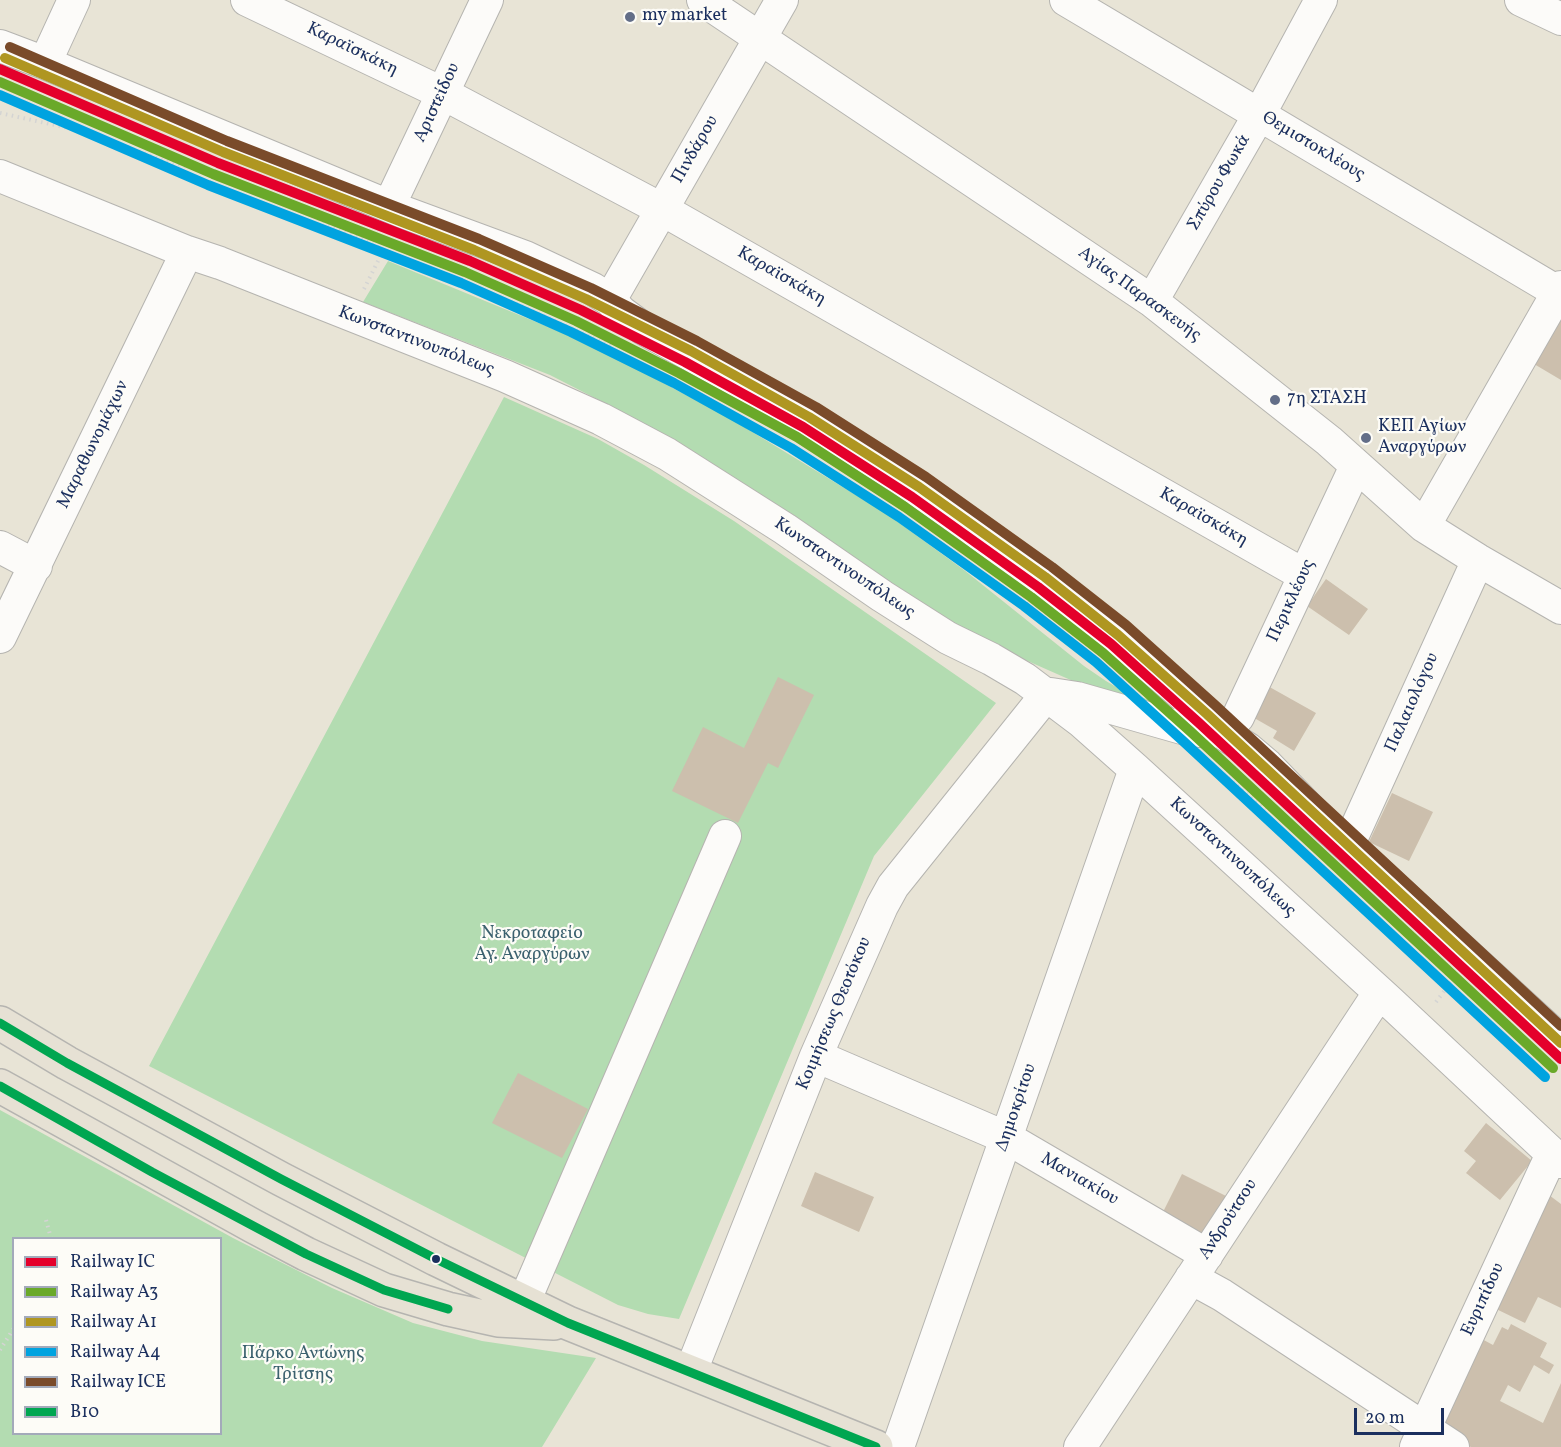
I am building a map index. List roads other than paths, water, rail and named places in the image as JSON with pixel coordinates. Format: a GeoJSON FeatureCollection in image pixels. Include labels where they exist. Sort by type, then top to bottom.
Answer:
{"type":"FeatureCollection","features":[{"type":"Feature","properties":{"kind":"main road"},"geometry":{"type":"LineString","coordinates":[[0,1023],[67,1063],[281,1179],[436,1259],[568,1323],[876,1447]]}},
{"type":"Feature","properties":{"kind":"main road"},"geometry":{"type":"LineString","coordinates":[[0,1086],[261,1231],[384,1290],[448,1309],[498,1320],[568,1323]]}},
{"type":"Feature","properties":{"kind":"street"},"geometry":{"type":"LineString","coordinates":[[45,63],[74,0]]}},
{"type":"Feature","properties":{"kind":"street","name":"Καραϊσκάκη"},"geometry":{"type":"LineString","coordinates":[[248,0],[442,93],[663,210],[1304,575]]}},
{"type":"Feature","properties":{"kind":"street","name":"Αριστείδου"},"geometry":{"type":"LineString","coordinates":[[389,206],[487,0]]}},
{"type":"Feature","properties":{"kind":"street","name":"Αγίας Παρασκευής"},"geometry":{"type":"LineString","coordinates":[[703,0],[1152,301],[1329,441],[1424,526],[1561,608]]}},
{"type":"Feature","properties":{"kind":"street","name":"Πινδάρου"},"geometry":{"type":"LineString","coordinates":[[610,300],[782,0]]}},
{"type":"Feature","properties":{"kind":"street","name":"Θεμιστοκλέους"},"geometry":{"type":"LineString","coordinates":[[1066,0],[1560,291]]}},
{"type":"Feature","properties":{"kind":"street","name":"Σπύρου Φωκά"},"geometry":{"type":"LineString","coordinates":[[1152,301],[1259,115],[1321,0]]}},
{"type":"Feature","properties":{"kind":"street"},"geometry":{"type":"LineString","coordinates":[[1521,0],[1561,19]]}},
{"type":"Feature","properties":{"kind":"street"},"geometry":{"type":"LineString","coordinates":[[0,46],[389,206],[525,257],[593,288],[644,329],[807,420],[901,479],[968,526],[1113,635],[1210,718],[1221,732],[1248,749],[1267,765],[1348,846],[1558,1030]]}},
{"type":"Feature","properties":{"kind":"street","name":"Κωνσταντινουπόλεως"},"geometry":{"type":"LineString","coordinates":[[2,181],[220,263],[505,376],[601,419],[667,453],[948,638],[991,659],[1047,694],[1135,769],[1556,1158]]}},
{"type":"Feature","properties":{"kind":"street","name":"Μαραθωνομάχων"},"geometry":{"type":"LineString","coordinates":[[0,637],[187,252]]}},
{"type":"Feature","properties":{"kind":"street"},"geometry":{"type":"LineString","coordinates":[[1424,526],[1560,291]]}},
{"type":"Feature","properties":{"kind":"street","name":"Περικλέους"},"geometry":{"type":"LineString","coordinates":[[1221,732],[1238,717],[1356,466]]}},
{"type":"Feature","properties":{"kind":"street"},"geometry":{"type":"LineString","coordinates":[[0,547],[36,566]]}},
{"type":"Feature","properties":{"kind":"street","name":"Παλαιολόγου"},"geometry":{"type":"LineString","coordinates":[[1348,846],[1478,560]]}},
{"type":"Feature","properties":{"kind":"street"},"geometry":{"type":"LineString","coordinates":[[1047,694],[1077,698],[1182,728],[1221,732]]}},
{"type":"Feature","properties":{"kind":"street","name":"Κοιμήσεως Θεοτόκου"},"geometry":{"type":"LineString","coordinates":[[691,1371],[816,1056],[892,886],[1047,694]]}},
{"type":"Feature","properties":{"kind":"street","name":"Δημοκρίτου"},"geometry":{"type":"LineString","coordinates":[[898,1447],[1135,769]]}},
{"type":"Feature","properties":{"kind":"street"},"geometry":{"type":"LineString","coordinates":[[525,1302],[725,836]]}},
{"type":"Feature","properties":{"kind":"street","name":"Ανδρούτσου"},"geometry":{"type":"LineString","coordinates":[[1080,1447],[1379,993]]}},
{"type":"Feature","properties":{"kind":"street","name":"Μανιακίου"},"geometry":{"type":"LineString","coordinates":[[816,1056],[1007,1138],[1199,1266],[1222,1296],[1420,1438],[1453,1447]]}},
{"type":"Feature","properties":{"kind":"street","name":"Ευριπίδου"},"geometry":{"type":"LineString","coordinates":[[1420,1438],[1556,1158]]}},
{"type":"Feature","properties":{"kind":"rail line","name":"ICE"},"geometry":{"type":"LineString","coordinates":[[10,47],[227,141],[479,239],[591,288],[697,341],[816,407],[926,477],[1052,567],[1126,625],[1561,1026]]}},
{"type":"Feature","properties":{"kind":"rail line","name":"A1"},"geometry":{"type":"LineString","coordinates":[[5,58],[223,152],[474,250],[586,299],[691,351],[809,417],[919,487],[1045,577],[1118,635],[1207,714],[1561,1043]]}},
{"type":"Feature","properties":{"kind":"rail line","name":"IC"},"geometry":{"type":"LineString","coordinates":[[0,69],[218,163],[470,261],[581,310],[685,362],[803,427],[912,497],[1038,587],[1111,644],[1561,1059]]}},
{"type":"Feature","properties":{"kind":"rail line","name":"A3"},"geometry":{"type":"LineString","coordinates":[[0,82],[213,174],[465,272],[576,321],[679,373],[797,437],[905,507],[1031,597],[1103,653],[1553,1068]]}},
{"type":"Feature","properties":{"kind":"rail line","name":"A4"},"geometry":{"type":"LineString","coordinates":[[0,95],[208,185],[461,283],[571,332],[674,383],[791,448],[899,517],[1024,606],[1096,662],[1545,1077]]}},
{"type":"Feature","properties":{"kind":"place","name":"my market"},"geometry":{"type":"Point","coordinates":[630,17]}},
{"type":"Feature","properties":{"kind":"place","name":"7η ΣΤΑΣΗ"},"geometry":{"type":"Point","coordinates":[1275,400]}},
{"type":"Feature","properties":{"kind":"place","name":"ΚΕΠ Αγίων Αναργύρων"},"geometry":{"type":"Point","coordinates":[1366,438]}},
{"type":"Feature","properties":{"kind":"park label","name":"Νεκροταφείο Αγ. Αναργύρων"},"geometry":{"type":"Point","coordinates":[532,945]}},
{"type":"Feature","properties":{"kind":"park label","name":"Πάρκο Αντώνης Τρίτσης"},"geometry":{"type":"Point","coordinates":[303,1365]}}]}
